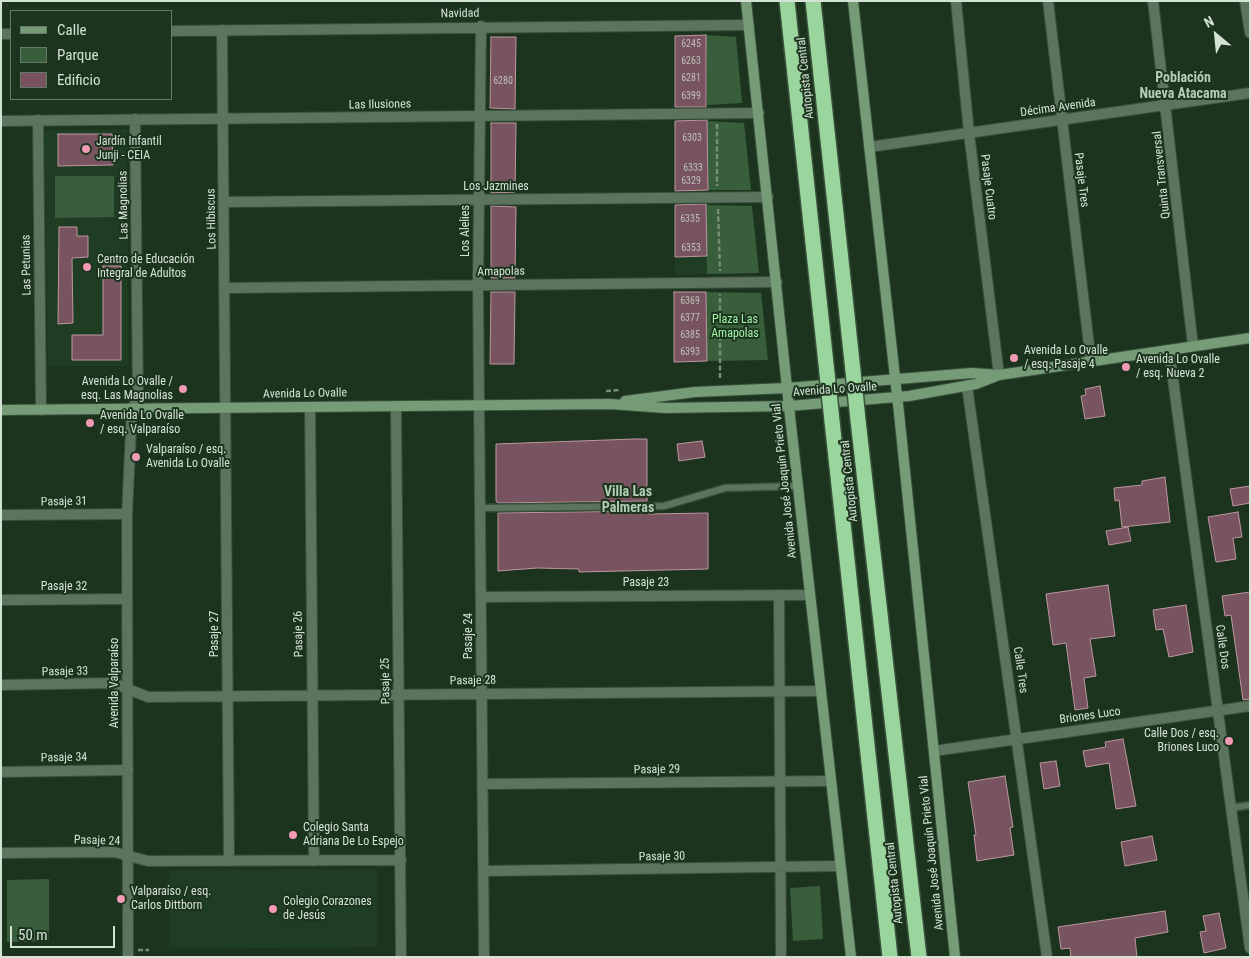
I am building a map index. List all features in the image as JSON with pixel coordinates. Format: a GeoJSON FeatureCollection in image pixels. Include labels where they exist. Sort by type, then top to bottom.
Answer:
{"type":"FeatureCollection","features":[{"type":"Feature","properties":{"kind":"highway","name":"Autopista Central"},"geometry":{"type":"LineString","coordinates":[[787,1],[890,957]]}},
{"type":"Feature","properties":{"kind":"highway","name":"Autopista Central"},"geometry":{"type":"LineString","coordinates":[[813,1],[919,957]]}},
{"type":"Feature","properties":{"kind":"main road","name":"Avenida José Joaquín Prieto Vial"},"geometry":{"type":"LineString","coordinates":[[746,1],[851,957]]}},
{"type":"Feature","properties":{"kind":"main road","name":"Avenida José Joaquín Prieto Vial"},"geometry":{"type":"LineString","coordinates":[[853,1],[895,379],[955,957]]}},
{"type":"Feature","properties":{"kind":"main road","name":"Avenida Lo Ovalle"},"geometry":{"type":"LineString","coordinates":[[1,410],[610,404],[665,408],[789,406],[897,398],[967,386],[999,375],[1250,338]]}},
{"type":"Feature","properties":{"kind":"main road","name":"Avenida Lo Ovalle"},"geometry":{"type":"LineString","coordinates":[[610,404],[695,392],[787,388],[972,373],[999,375]]}},
{"type":"Feature","properties":{"kind":"street","name":"Pasaje Cuatro"},"geometry":{"type":"LineString","coordinates":[[956,1],[969,133],[999,375]]}},
{"type":"Feature","properties":{"kind":"street","name":"Pasaje Tres"},"geometry":{"type":"LineString","coordinates":[[1048,1],[1091,362]]}},
{"type":"Feature","properties":{"kind":"street","name":"Quinta Transversal"},"geometry":{"type":"LineString","coordinates":[[1154,1],[1193,346]]}},
{"type":"Feature","properties":{"kind":"street"},"geometry":{"type":"LineString","coordinates":[[1245,1],[1250,33]]}},
{"type":"Feature","properties":{"kind":"street","name":"Navidad"},"geometry":{"type":"LineString","coordinates":[[172,31],[481,26],[749,25]]}},
{"type":"Feature","properties":{"kind":"street","name":"Los Alelies"},"geometry":{"type":"LineString","coordinates":[[480,405],[478,285],[481,26]]}},
{"type":"Feature","properties":{"kind":"street","name":"Los Hibiscus"},"geometry":{"type":"LineString","coordinates":[[222,30],[226,408]]}},
{"type":"Feature","properties":{"kind":"street","name":"Décima Avenida"},"geometry":{"type":"LineString","coordinates":[[870,147],[1250,93]]}},
{"type":"Feature","properties":{"kind":"street","name":"Las Ilusiones"},"geometry":{"type":"LineString","coordinates":[[1,121],[758,113]]}},
{"type":"Feature","properties":{"kind":"street","name":"Las Magnolias"},"geometry":{"type":"LineString","coordinates":[[132,409],[138,398],[136,119]]}},
{"type":"Feature","properties":{"kind":"street","name":"Las Petunias"},"geometry":{"type":"LineString","coordinates":[[38,120],[41,410]]}},
{"type":"Feature","properties":{"kind":"street","name":"Los Jazmines"},"geometry":{"type":"LineString","coordinates":[[224,202],[768,197]]}},
{"type":"Feature","properties":{"kind":"street","name":"Amapolas"},"geometry":{"type":"LineString","coordinates":[[225,288],[777,282]]}},
{"type":"Feature","properties":{"kind":"street","name":"Calle Dos"},"geometry":{"type":"LineString","coordinates":[[1169,350],[1250,948]]}},
{"type":"Feature","properties":{"kind":"street","name":"Calle Tres"},"geometry":{"type":"LineString","coordinates":[[967,386],[1048,957]]}},
{"type":"Feature","properties":{"kind":"street","name":"Pasaje 24"},"geometry":{"type":"LineString","coordinates":[[480,405],[484,957]]}},
{"type":"Feature","properties":{"kind":"street","name":"Pasaje 25"},"geometry":{"type":"LineString","coordinates":[[396,406],[402,957]]}},
{"type":"Feature","properties":{"kind":"street","name":"Pasaje 26"},"geometry":{"type":"LineString","coordinates":[[310,407],[314,861]]}},
{"type":"Feature","properties":{"kind":"street","name":"Pasaje 27"},"geometry":{"type":"LineString","coordinates":[[226,408],[229,861]]}},
{"type":"Feature","properties":{"kind":"street","name":"Avenida Valparaíso"},"geometry":{"type":"LineString","coordinates":[[128,957],[127,514],[132,409]]}},
{"type":"Feature","properties":{"kind":"street","name":"Pasaje 31"},"geometry":{"type":"LineString","coordinates":[[1,516],[127,514]]}},
{"type":"Feature","properties":{"kind":"street"},"geometry":{"type":"LineString","coordinates":[[779,595],[781,957]]}},
{"type":"Feature","properties":{"kind":"street","name":"Pasaje 23"},"geometry":{"type":"LineString","coordinates":[[482,597],[810,595]]}},
{"type":"Feature","properties":{"kind":"street","name":"Pasaje 32"},"geometry":{"type":"LineString","coordinates":[[1,600],[127,599]]}},
{"type":"Feature","properties":{"kind":"street","name":"Pasaje 33"},"geometry":{"type":"LineString","coordinates":[[1,685],[113,684],[128,689]]}},
{"type":"Feature","properties":{"kind":"street","name":"Pasaje 28"},"geometry":{"type":"LineString","coordinates":[[128,689],[148,697],[821,690]]}},
{"type":"Feature","properties":{"kind":"street","name":"Briones Luco"},"geometry":{"type":"LineString","coordinates":[[934,751],[1250,706]]}},
{"type":"Feature","properties":{"kind":"street","name":"Pasaje 34"},"geometry":{"type":"LineString","coordinates":[[1,772],[128,770]]}},
{"type":"Feature","properties":{"kind":"street","name":"Pasaje 29"},"geometry":{"type":"LineString","coordinates":[[483,784],[831,781]]}},
{"type":"Feature","properties":{"kind":"street","name":"Pasaje 24"},"geometry":{"type":"LineString","coordinates":[[1,853],[114,852],[148,861],[400,860]]}},
{"type":"Feature","properties":{"kind":"street","name":"Pasaje 30"},"geometry":{"type":"LineString","coordinates":[[484,871],[840,866]]}},
{"type":"Feature","properties":{"kind":"lane"},"geometry":{"type":"LineString","coordinates":[[481,508],[664,506],[680,503],[710,491],[725,488],[798,486]]}},
{"type":"Feature","properties":{"kind":"lane"},"geometry":{"type":"LineString","coordinates":[[1231,808],[1250,805]]}},
{"type":"Feature","properties":{"kind":"path"},"geometry":{"type":"LineString","coordinates":[[717,114],[720,378]]}},
{"type":"Feature","properties":{"kind":"shaded area","name":"Centro de Educación Integral de Adultos"},"geometry":{"type":"Polygon","coordinates":[[[127,129],[128,366],[48,366],[44,130],[127,129]]]}},
{"type":"Feature","properties":{"kind":"shaded area"},"geometry":{"type":"Polygon","coordinates":[[[707,256],[707,274],[675,275],[675,257],[707,256]]]}},
{"type":"Feature","properties":{"kind":"shaded area","name":"Colegio Corazones de Jesús"},"geometry":{"type":"Polygon","coordinates":[[[377,869],[377,947],[169,949],[169,870],[377,869]]]}},
{"type":"Feature","properties":{"kind":"green space"},"geometry":{"type":"Polygon","coordinates":[[[706,35],[736,37],[742,103],[707,105],[706,35]]]}},
{"type":"Feature","properties":{"kind":"green space"},"geometry":{"type":"Polygon","coordinates":[[[707,121],[744,123],[751,190],[708,190],[707,121]]]}},
{"type":"Feature","properties":{"kind":"green space"},"geometry":{"type":"Polygon","coordinates":[[[55,176],[114,176],[114,217],[55,218],[55,176]]]}},
{"type":"Feature","properties":{"kind":"green space"},"geometry":{"type":"Polygon","coordinates":[[[706,205],[752,206],[759,273],[707,274],[706,205]]]}},
{"type":"Feature","properties":{"kind":"green space","name":"Plaza Las Amapolas"},"geometry":{"type":"Polygon","coordinates":[[[706,292],[761,293],[768,360],[707,361],[706,292]]]}},
{"type":"Feature","properties":{"kind":"green space"},"geometry":{"type":"Polygon","coordinates":[[[49,879],[49,941],[7,942],[7,880],[49,879]]]}},
{"type":"Feature","properties":{"kind":"green space"},"geometry":{"type":"Polygon","coordinates":[[[820,886],[823,939],[793,941],[790,888],[820,886]]]}},
{"type":"Feature","properties":{"kind":"building"},"geometry":{"type":"Polygon","coordinates":[[[706,35],[706,107],[675,107],[675,36],[706,35]]]}},
{"type":"Feature","properties":{"kind":"building"},"geometry":{"type":"Polygon","coordinates":[[[491,37],[516,37],[515,109],[490,108],[491,37]]]}},
{"type":"Feature","properties":{"kind":"building"},"geometry":{"type":"Polygon","coordinates":[[[707,120],[708,190],[675,191],[675,121],[707,120]]]}},
{"type":"Feature","properties":{"kind":"building"},"geometry":{"type":"Polygon","coordinates":[[[491,123],[516,123],[515,192],[491,193],[491,123]]]}},
{"type":"Feature","properties":{"kind":"building"},"geometry":{"type":"Polygon","coordinates":[[[58,134],[112,134],[113,165],[58,166],[58,134]]]}},
{"type":"Feature","properties":{"kind":"building"},"geometry":{"type":"Polygon","coordinates":[[[706,204],[707,256],[675,257],[675,205],[706,204]]]}},
{"type":"Feature","properties":{"kind":"building"},"geometry":{"type":"Polygon","coordinates":[[[491,206],[516,207],[515,278],[491,278],[491,206]]]}},
{"type":"Feature","properties":{"kind":"building"},"geometry":{"type":"Polygon","coordinates":[[[59,227],[77,227],[77,236],[88,236],[88,257],[72,258],[73,323],[58,324],[59,227]]]}},
{"type":"Feature","properties":{"kind":"building"},"geometry":{"type":"Polygon","coordinates":[[[103,266],[121,266],[121,360],[72,360],[72,335],[103,335],[103,266]]]}},
{"type":"Feature","properties":{"kind":"building"},"geometry":{"type":"Polygon","coordinates":[[[491,292],[515,292],[514,364],[490,364],[491,292]]]}},
{"type":"Feature","properties":{"kind":"building"},"geometry":{"type":"Polygon","coordinates":[[[674,292],[706,292],[707,361],[674,362],[674,292]]]}},
{"type":"Feature","properties":{"kind":"building"},"geometry":{"type":"Polygon","coordinates":[[[1100,386],[1105,416],[1085,419],[1081,396],[1086,395],[1085,389],[1100,386]]]}},
{"type":"Feature","properties":{"kind":"building"},"geometry":{"type":"Polygon","coordinates":[[[647,439],[647,501],[498,503],[496,501],[496,444],[647,439]]]}},
{"type":"Feature","properties":{"kind":"building"},"geometry":{"type":"Polygon","coordinates":[[[702,441],[705,457],[679,461],[677,444],[702,441]]]}},
{"type":"Feature","properties":{"kind":"building"},"geometry":{"type":"Polygon","coordinates":[[[1165,477],[1170,522],[1122,527],[1119,500],[1115,501],[1114,488],[1142,485],[1142,481],[1165,477]]]}},
{"type":"Feature","properties":{"kind":"building"},"geometry":{"type":"Polygon","coordinates":[[[1250,486],[1250,503],[1233,506],[1230,489],[1250,486]]]}},
{"type":"Feature","properties":{"kind":"building"},"geometry":{"type":"Polygon","coordinates":[[[647,511],[649,514],[708,513],[708,569],[579,572],[579,569],[537,568],[498,571],[498,513],[647,511]]]}},
{"type":"Feature","properties":{"kind":"building"},"geometry":{"type":"Polygon","coordinates":[[[1238,512],[1242,537],[1233,538],[1236,559],[1216,562],[1208,517],[1238,512]]]}},
{"type":"Feature","properties":{"kind":"building"},"geometry":{"type":"Polygon","coordinates":[[[1128,527],[1131,541],[1109,545],[1106,531],[1128,527]]]}},
{"type":"Feature","properties":{"kind":"building"},"geometry":{"type":"Polygon","coordinates":[[[1108,585],[1115,636],[1090,639],[1096,676],[1084,678],[1088,708],[1075,710],[1066,643],[1053,645],[1046,594],[1108,585]]]}},
{"type":"Feature","properties":{"kind":"building"},"geometry":{"type":"Polygon","coordinates":[[[1250,592],[1250,699],[1243,700],[1231,615],[1225,616],[1222,596],[1250,592]]]}},
{"type":"Feature","properties":{"kind":"building"},"geometry":{"type":"Polygon","coordinates":[[[1186,605],[1193,652],[1169,657],[1163,629],[1156,630],[1153,610],[1186,605]]]}},
{"type":"Feature","properties":{"kind":"building"},"geometry":{"type":"Polygon","coordinates":[[[1123,739],[1136,806],[1116,809],[1109,763],[1086,767],[1083,751],[1106,747],[1105,742],[1123,739]]]}},
{"type":"Feature","properties":{"kind":"building"},"geometry":{"type":"Polygon","coordinates":[[[1056,761],[1060,786],[1044,789],[1040,763],[1056,761]]]}},
{"type":"Feature","properties":{"kind":"building"},"geometry":{"type":"Polygon","coordinates":[[[1005,776],[1013,827],[1010,828],[1014,855],[977,861],[974,835],[976,835],[968,782],[1005,776]]]}},
{"type":"Feature","properties":{"kind":"building"},"geometry":{"type":"Polygon","coordinates":[[[1152,836],[1157,860],[1125,866],[1121,842],[1152,836]]]}},
{"type":"Feature","properties":{"kind":"building"},"geometry":{"type":"Polygon","coordinates":[[[1165,911],[1168,932],[1135,938],[1137,957],[1071,957],[1070,948],[1061,949],[1058,927],[1165,911]]]}},
{"type":"Feature","properties":{"kind":"building"},"geometry":{"type":"Polygon","coordinates":[[[1219,913],[1226,948],[1204,953],[1200,932],[1206,931],[1203,916],[1219,913]]]}},
{"type":"Feature","properties":{"kind":"place","name":"Jardín Infantil Junji - CEIA"},"geometry":{"type":"Point","coordinates":[86,149]}},
{"type":"Feature","properties":{"kind":"place","name":"Centro de Educación Integral de Adultos"},"geometry":{"type":"Point","coordinates":[87,267]}},
{"type":"Feature","properties":{"kind":"place","name":"Avenida Lo Ovalle / esq. Pasaje 4"},"geometry":{"type":"Point","coordinates":[1014,358]}},
{"type":"Feature","properties":{"kind":"place","name":"Avenida Lo Ovalle / esq. Nueva 2"},"geometry":{"type":"Point","coordinates":[1126,367]}},
{"type":"Feature","properties":{"kind":"place","name":"Avenida Lo Ovalle / esq. Las Magnolias"},"geometry":{"type":"Point","coordinates":[183,389]}},
{"type":"Feature","properties":{"kind":"place","name":"Avenida Lo Ovalle / esq. Valparaíso"},"geometry":{"type":"Point","coordinates":[90,423]}},
{"type":"Feature","properties":{"kind":"place","name":"Valparaíso / esq. Avenida Lo Ovalle"},"geometry":{"type":"Point","coordinates":[136,457]}},
{"type":"Feature","properties":{"kind":"place","name":"Calle Dos / esq. Briones Luco"},"geometry":{"type":"Point","coordinates":[1229,741]}},
{"type":"Feature","properties":{"kind":"place","name":"Colegio Santa Adriana De Lo Espejo"},"geometry":{"type":"Point","coordinates":[293,835]}},
{"type":"Feature","properties":{"kind":"place","name":"Valparaíso / esq. Carlos Dittborn"},"geometry":{"type":"Point","coordinates":[121,899]}},
{"type":"Feature","properties":{"kind":"place","name":"Colegio Corazones de Jesús"},"geometry":{"type":"Point","coordinates":[273,909]}},
{"type":"Feature","properties":{"kind":"district","name":"Población Nueva Atacama"},"geometry":{"type":"Point","coordinates":[1183,86]}},
{"type":"Feature","properties":{"kind":"district","name":"Villa Las Palmeras"},"geometry":{"type":"Point","coordinates":[628,500]}}]}
